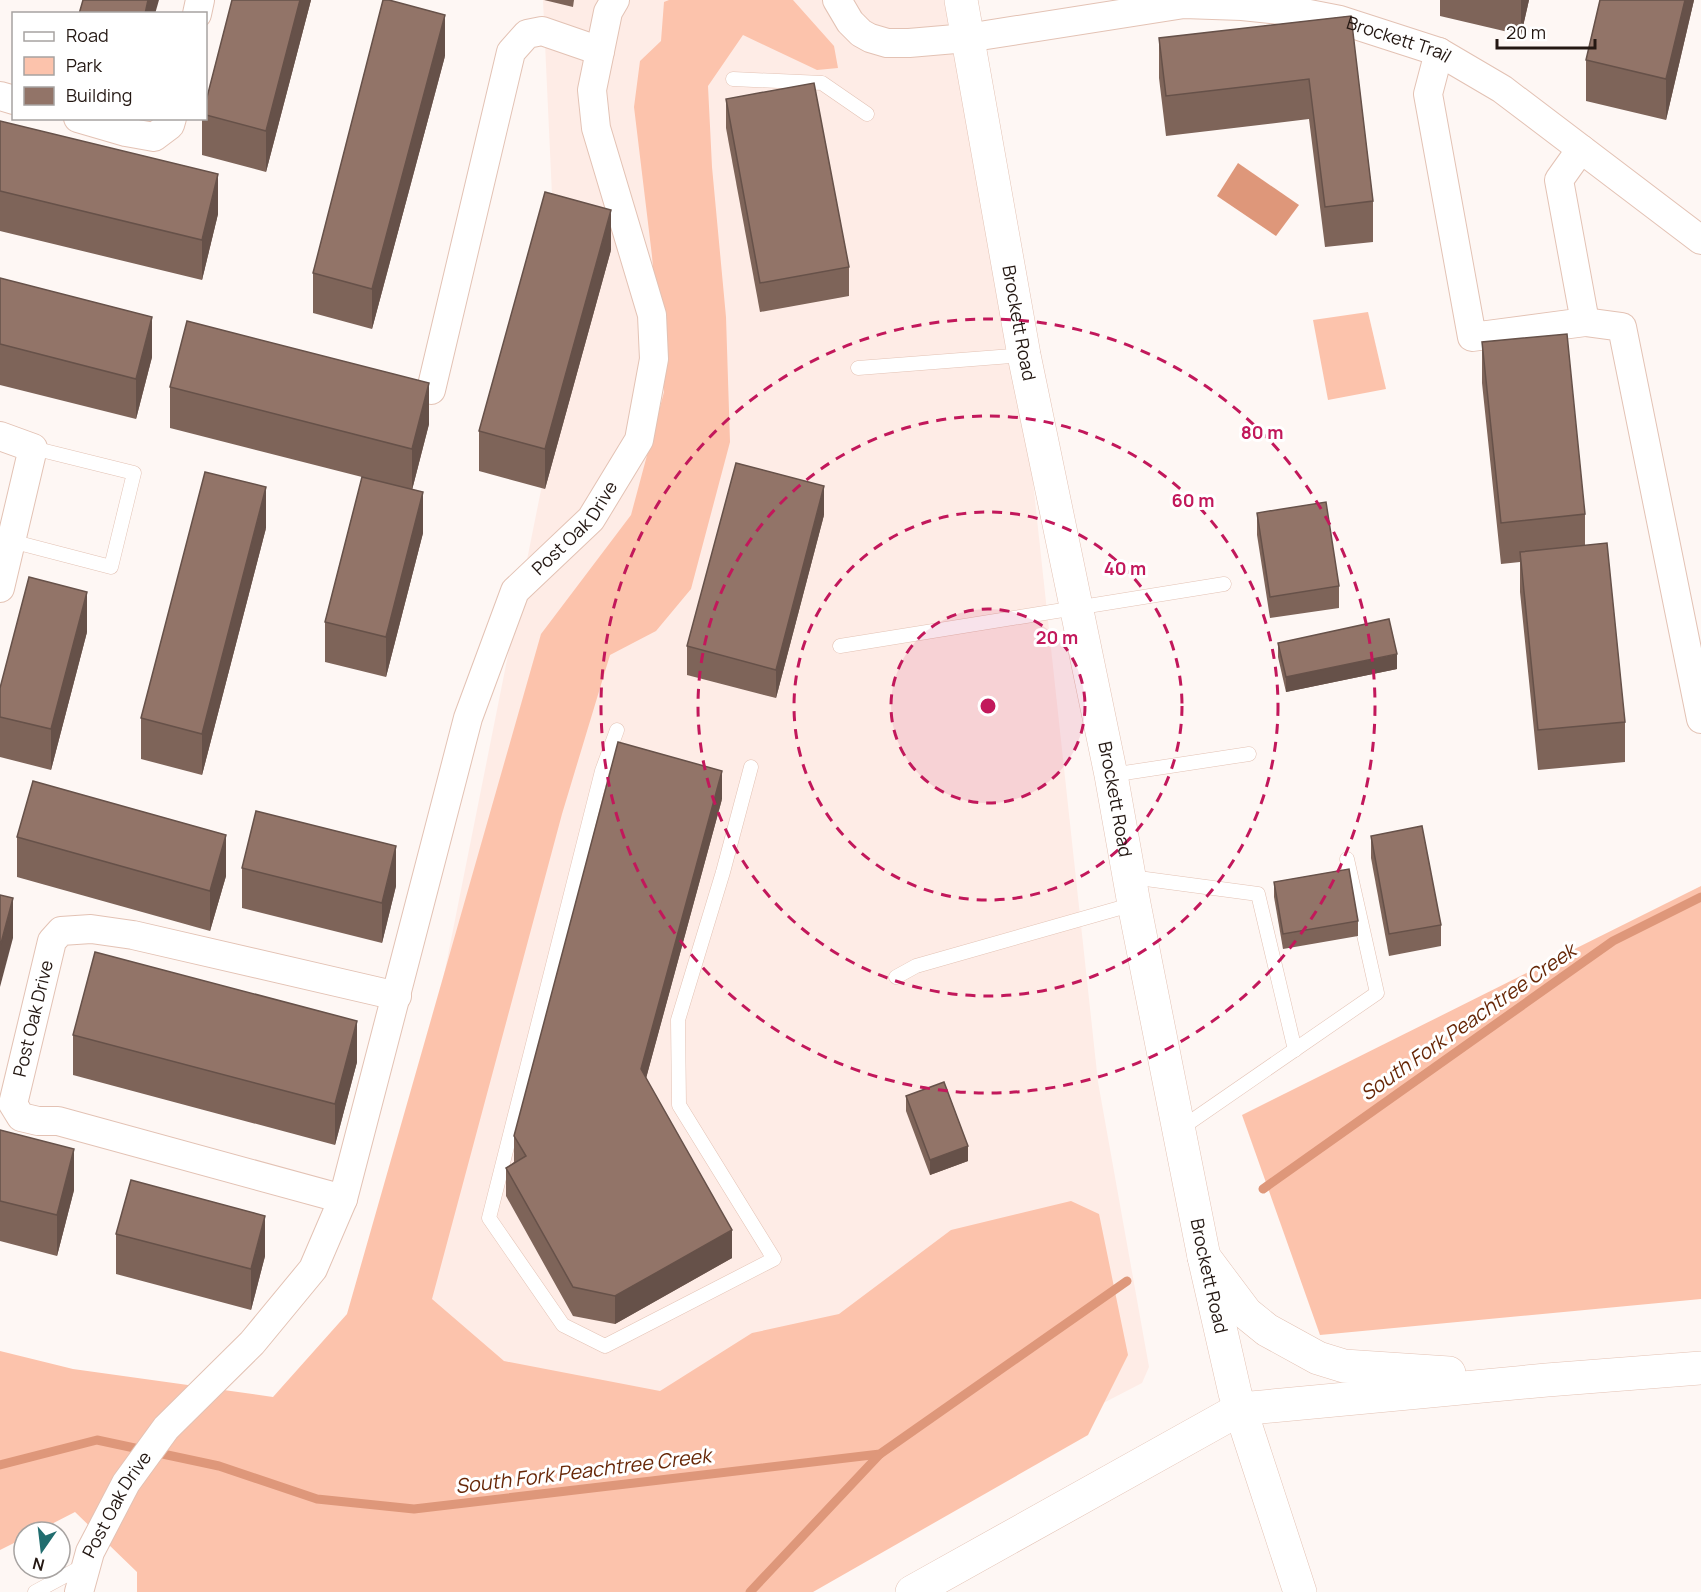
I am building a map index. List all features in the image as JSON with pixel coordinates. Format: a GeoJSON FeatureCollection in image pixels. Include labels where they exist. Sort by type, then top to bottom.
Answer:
{"type":"FeatureCollection","features":[{"type":"Feature","properties":{"kind":"main road","name":"Brockett Road"},"geometry":{"type":"LineString","coordinates":[[961,0],[1024,355],[1111,775],[1204,1257],[1235,1393],[1300,1592]]}},
{"type":"Feature","properties":{"kind":"main road"},"geometry":{"type":"LineString","coordinates":[[1204,1257],[1246,1313],[1267,1330],[1318,1358],[1344,1366],[1547,1380]]}},
{"type":"Feature","properties":{"kind":"main road"},"geometry":{"type":"LineString","coordinates":[[912,1592],[1240,1409],[1701,1368]]}},
{"type":"Feature","properties":{"kind":"street","name":"Post Oak Drive"},"geometry":{"type":"LineString","coordinates":[[79,1592],[90,1552],[126,1484],[166,1428],[252,1343],[313,1269],[344,1198],[468,718],[515,591],[591,519],[639,440],[654,359],[652,315],[596,128],[592,90],[608,12],[615,0]]}},
{"type":"Feature","properties":{"kind":"street"},"geometry":{"type":"LineString","coordinates":[[837,0],[850,22],[861,33],[887,43],[967,38]]}},
{"type":"Feature","properties":{"kind":"street","name":"Brockett Trail"},"geometry":{"type":"LineString","coordinates":[[967,38],[1184,4],[1243,3],[1299,12],[1343,10],[1439,52],[1503,89],[1701,240]]}},
{"type":"Feature","properties":{"kind":"street"},"geometry":{"type":"LineString","coordinates":[[431,390],[511,52],[528,34],[542,31],[600,51]]}},
{"type":"Feature","properties":{"kind":"street"},"geometry":{"type":"LineString","coordinates":[[1439,52],[1428,94],[1473,338],[1585,322],[1622,327],[1701,719]]}},
{"type":"Feature","properties":{"kind":"street"},"geometry":{"type":"LineString","coordinates":[[85,120],[126,132],[154,137],[171,125],[172,120]]}},
{"type":"Feature","properties":{"kind":"street"},"geometry":{"type":"LineString","coordinates":[[1581,149],[1559,180],[1585,322]]}},
{"type":"Feature","properties":{"kind":"street"},"geometry":{"type":"LineString","coordinates":[[0,436],[33,448],[0,588]]}},
{"type":"Feature","properties":{"kind":"street","name":"Post Oak Drive"},"geometry":{"type":"LineString","coordinates":[[344,1198],[58,1121],[39,1121],[11,1114],[52,941],[61,931],[91,929],[133,935],[397,996]]}},
{"type":"Feature","properties":{"kind":"lane"},"geometry":{"type":"LineString","coordinates":[[733,79],[822,84],[867,114]]}},
{"type":"Feature","properties":{"kind":"lane"},"geometry":{"type":"LineString","coordinates":[[858,368],[1024,355]]}},
{"type":"Feature","properties":{"kind":"lane"},"geometry":{"type":"LineString","coordinates":[[11,541],[111,567],[134,473],[33,448]]}},
{"type":"Feature","properties":{"kind":"lane"},"geometry":{"type":"LineString","coordinates":[[840,646],[1224,584]]}},
{"type":"Feature","properties":{"kind":"lane"},"geometry":{"type":"LineString","coordinates":[[617,730],[602,771],[489,1218],[564,1325],[604,1346],[774,1260],[679,1105],[678,1020],[723,872],[751,767]]}},
{"type":"Feature","properties":{"kind":"lane"},"geometry":{"type":"LineString","coordinates":[[1111,775],[1249,754]]}},
{"type":"Feature","properties":{"kind":"lane"},"geometry":{"type":"LineString","coordinates":[[1178,1130],[1377,993],[1347,860]]}},
{"type":"Feature","properties":{"kind":"lane"},"geometry":{"type":"LineString","coordinates":[[896,977],[916,966],[1132,891],[1258,894],[1295,1050]]}},
{"type":"Feature","properties":{"kind":"lane"},"geometry":{"type":"LineString","coordinates":[[35,1592],[87,1564]]}},
{"type":"Feature","properties":{"kind":"shaded area"},"geometry":{"type":"Polygon","coordinates":[[[543,0],[952,0],[1024,399],[1098,1082],[1149,1367],[1142,1383],[739,1592],[374,1325],[561,390],[543,0]]]}},
{"type":"Feature","properties":{"kind":"shaded area"},"geometry":{"type":"Polygon","coordinates":[[[1238,163],[1299,205],[1276,236],[1217,196],[1238,163]]]}},
{"type":"Feature","properties":{"kind":"green space"},"geometry":{"type":"Polygon","coordinates":[[[669,0],[793,0],[834,46],[838,68],[817,70],[743,35],[708,86],[712,167],[726,317],[730,442],[691,589],[656,631],[610,655],[562,814],[432,1299],[504,1361],[660,1391],[752,1333],[839,1314],[951,1230],[1071,1201],[1099,1214],[1128,1355],[1088,1435],[813,1592],[137,1592],[137,1572],[75,1512],[59,1520],[12,1520],[12,1544],[0,1550],[0,1351],[73,1369],[273,1397],[347,1314],[541,634],[631,515],[664,392],[652,256],[634,107],[640,61],[661,41],[664,2],[669,0]]]}},
{"type":"Feature","properties":{"kind":"green space"},"geometry":{"type":"Polygon","coordinates":[[[1368,312],[1386,389],[1328,400],[1313,320],[1368,312]]]}},
{"type":"Feature","properties":{"kind":"green space"},"geometry":{"type":"Polygon","coordinates":[[[1701,886],[1701,1299],[1320,1335],[1242,1115],[1701,886]]]}},
{"type":"Feature","properties":{"kind":"building"},"geometry":{"type":"Polygon","coordinates":[[[83,0],[148,0],[145,12],[80,12],[83,0]]]}},
{"type":"Feature","properties":{"kind":"building"},"geometry":{"type":"Polygon","coordinates":[[[232,0],[300,0],[266,131],[207,115],[207,97],[232,0]]]}},
{"type":"Feature","properties":{"kind":"building"},"geometry":{"type":"Polygon","coordinates":[[[383,0],[445,15],[372,289],[313,273],[383,0]]]}},
{"type":"Feature","properties":{"kind":"building"},"geometry":{"type":"Polygon","coordinates":[[[1600,0],[1685,0],[1666,79],[1586,60],[1600,0]]]}},
{"type":"Feature","properties":{"kind":"building"},"geometry":{"type":"Polygon","coordinates":[[[1351,16],[1373,201],[1325,207],[1309,79],[1166,96],[1159,38],[1351,16]]]}},
{"type":"Feature","properties":{"kind":"building"},"geometry":{"type":"Polygon","coordinates":[[[814,83],[849,267],[760,283],[726,99],[814,83]]]}},
{"type":"Feature","properties":{"kind":"building"},"geometry":{"type":"Polygon","coordinates":[[[0,121],[218,174],[202,240],[0,191],[0,121]]]}},
{"type":"Feature","properties":{"kind":"building"},"geometry":{"type":"Polygon","coordinates":[[[545,192],[611,210],[545,449],[479,431],[545,192]]]}},
{"type":"Feature","properties":{"kind":"building"},"geometry":{"type":"Polygon","coordinates":[[[0,278],[152,317],[136,379],[0,344],[0,278]]]}},
{"type":"Feature","properties":{"kind":"building"},"geometry":{"type":"Polygon","coordinates":[[[187,321],[429,383],[412,449],[170,387],[187,321]]]}},
{"type":"Feature","properties":{"kind":"building"},"geometry":{"type":"Polygon","coordinates":[[[1567,334],[1585,514],[1501,523],[1482,342],[1567,334]]]}},
{"type":"Feature","properties":{"kind":"building"},"geometry":{"type":"Polygon","coordinates":[[[736,463],[824,486],[776,670],[687,646],[736,463]]]}},
{"type":"Feature","properties":{"kind":"building"},"geometry":{"type":"Polygon","coordinates":[[[205,472],[266,487],[202,734],[141,718],[205,472]]]}},
{"type":"Feature","properties":{"kind":"building"},"geometry":{"type":"Polygon","coordinates":[[[362,477],[423,492],[386,637],[325,622],[362,477]]]}},
{"type":"Feature","properties":{"kind":"building"},"geometry":{"type":"Polygon","coordinates":[[[1326,502],[1339,586],[1270,597],[1257,513],[1326,502]]]}},
{"type":"Feature","properties":{"kind":"building"},"geometry":{"type":"Polygon","coordinates":[[[1607,543],[1625,722],[1538,730],[1520,552],[1607,543]]]}},
{"type":"Feature","properties":{"kind":"building"},"geometry":{"type":"Polygon","coordinates":[[[29,577],[87,592],[51,729],[0,717],[0,688],[29,577]]]}},
{"type":"Feature","properties":{"kind":"building"},"geometry":{"type":"Polygon","coordinates":[[[1389,619],[1397,654],[1286,677],[1278,643],[1389,619]]]}},
{"type":"Feature","properties":{"kind":"building"},"geometry":{"type":"Polygon","coordinates":[[[618,742],[722,771],[641,1069],[732,1230],[615,1296],[573,1287],[506,1168],[526,1156],[514,1136],[618,742]]]}},
{"type":"Feature","properties":{"kind":"building"},"geometry":{"type":"Polygon","coordinates":[[[33,781],[226,835],[210,891],[17,837],[33,781]]]}},
{"type":"Feature","properties":{"kind":"building"},"geometry":{"type":"Polygon","coordinates":[[[256,811],[396,846],[382,903],[242,868],[256,811]]]}},
{"type":"Feature","properties":{"kind":"building"},"geometry":{"type":"Polygon","coordinates":[[[1422,826],[1441,925],[1389,934],[1371,836],[1422,826]]]}},
{"type":"Feature","properties":{"kind":"building"},"geometry":{"type":"Polygon","coordinates":[[[1349,869],[1358,921],[1283,934],[1274,882],[1349,869]]]}},
{"type":"Feature","properties":{"kind":"building"},"geometry":{"type":"Polygon","coordinates":[[[0,895],[13,898],[0,947],[0,895]]]}},
{"type":"Feature","properties":{"kind":"building"},"geometry":{"type":"Polygon","coordinates":[[[95,952],[357,1021],[335,1104],[73,1035],[95,952]]]}},
{"type":"Feature","properties":{"kind":"building"},"geometry":{"type":"Polygon","coordinates":[[[944,1082],[968,1146],[930,1160],[906,1096],[944,1082]]]}},
{"type":"Feature","properties":{"kind":"building"},"geometry":{"type":"Polygon","coordinates":[[[0,1130],[74,1149],[57,1215],[0,1201],[0,1130]]]}},
{"type":"Feature","properties":{"kind":"building"},"geometry":{"type":"Polygon","coordinates":[[[131,1180],[265,1216],[251,1269],[116,1234],[131,1180]]]}},
{"type":"Feature","properties":{"kind":"waterway","name":"South Fork Peachtree Creek"},"geometry":{"type":"LineString","coordinates":[[1263,1189],[1613,941],[1701,897]]}},
{"type":"Feature","properties":{"kind":"waterway","name":"South Fork Peachtree Creek"},"geometry":{"type":"LineString","coordinates":[[0,1465],[97,1440],[219,1466],[317,1499],[414,1509],[880,1454],[1127,1281]]}},
{"type":"Feature","properties":{"kind":"waterway"},"geometry":{"type":"LineString","coordinates":[[750,1592],[880,1454]]}}]}
